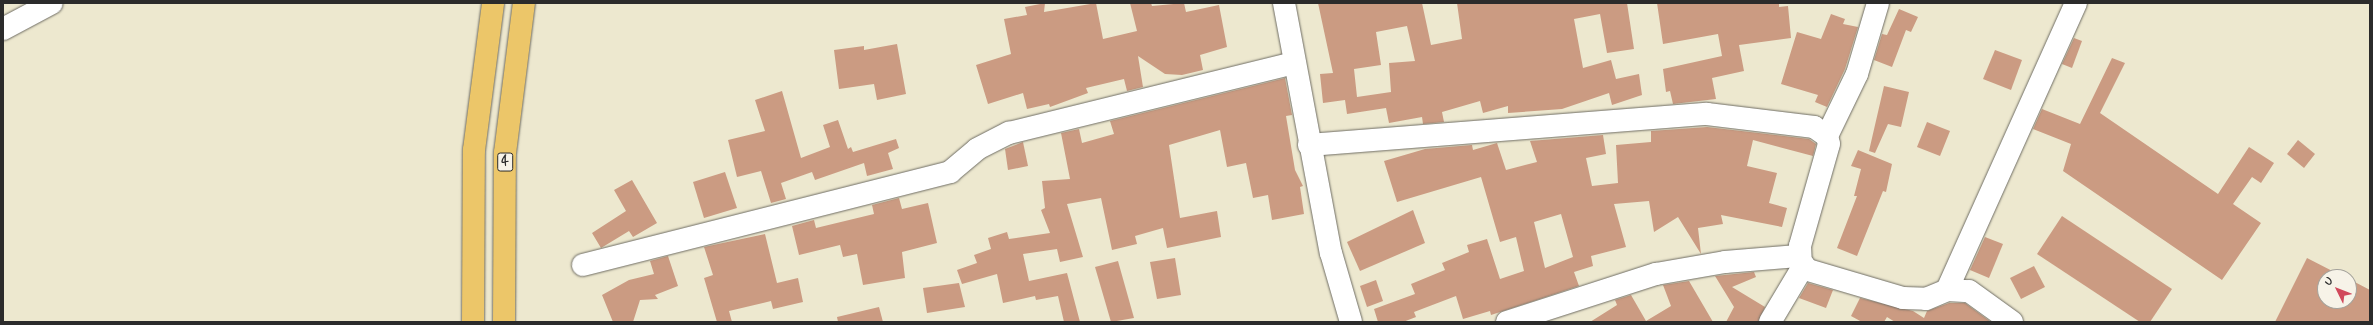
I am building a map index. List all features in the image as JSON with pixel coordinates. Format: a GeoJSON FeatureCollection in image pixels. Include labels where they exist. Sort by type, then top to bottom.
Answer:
{"type":"FeatureCollection","features":[{"type":"Feature","properties":{"kind":"highway"},"geometry":{"type":"LineString","coordinates":[[473,322],[474,150],[493,3]]}},
{"type":"Feature","properties":{"kind":"highway","name":"4"},"geometry":{"type":"LineString","coordinates":[[504,322],[505,153],[524,3]]}},
{"type":"Feature","properties":{"kind":"street"},"geometry":{"type":"LineString","coordinates":[[3,29],[52,3]]}},
{"type":"Feature","properties":{"kind":"street"},"geometry":{"type":"LineString","coordinates":[[1284,3],[1309,145],[1331,253],[1351,322]]}},
{"type":"Feature","properties":{"kind":"street"},"geometry":{"type":"LineString","coordinates":[[1770,322],[1801,260],[1829,144],[1827,136],[1857,74],[1878,3]]}},
{"type":"Feature","properties":{"kind":"street"},"geometry":{"type":"LineString","coordinates":[[1948,290],[2076,3]]}},
{"type":"Feature","properties":{"kind":"street"},"geometry":{"type":"LineString","coordinates":[[583,265],[950,172],[977,149],[1009,133],[1294,63]]}},
{"type":"Feature","properties":{"kind":"street"},"geometry":{"type":"LineString","coordinates":[[1309,145],[1504,132],[1707,114],[1814,127],[1827,136]]}},
{"type":"Feature","properties":{"kind":"street"},"geometry":{"type":"LineString","coordinates":[[1519,320],[1656,274],[1725,262],[1801,260],[1903,298],[1926,299],[1948,290],[1969,291],[2012,322]]}},
{"type":"Feature","properties":{"kind":"building"},"geometry":{"type":"Polygon","coordinates":[[[1045,3],[1044,12],[1096,3],[1103,39],[1137,31],[1130,3],[1151,3],[1152,6],[1184,3],[1186,12],[1219,5],[1227,47],[1200,55],[1203,70],[1182,75],[1165,74],[1138,56],[1143,87],[1127,91],[1124,79],[1086,88],[1088,93],[1050,107],[1049,104],[1027,109],[1023,93],[988,104],[976,65],[1011,54],[1004,19],[1027,15],[1025,7],[1045,3]]]}},
{"type":"Feature","properties":{"kind":"building"},"geometry":{"type":"Polygon","coordinates":[[[1318,3],[1422,3],[1431,45],[1462,39],[1457,3],[1627,3],[1634,49],[1607,53],[1600,14],[1574,19],[1583,68],[1611,60],[1616,79],[1639,74],[1642,95],[1612,105],[1609,93],[1562,109],[1508,113],[1508,106],[1483,113],[1480,101],[1442,112],[1444,122],[1423,124],[1422,117],[1389,123],[1386,108],[1347,114],[1345,100],[1323,103],[1320,74],[1333,73],[1318,3]],[[1407,26],[1376,32],[1381,65],[1354,69],[1357,97],[1391,92],[1389,63],[1415,61],[1407,26]]]}},
{"type":"Feature","properties":{"kind":"building"},"geometry":{"type":"Polygon","coordinates":[[[1657,3],[1779,3],[1779,7],[1788,6],[1791,38],[1739,45],[1744,71],[1712,78],[1716,99],[1673,104],[1670,91],[1666,92],[1663,69],[1722,56],[1718,34],[1663,44],[1657,3]]]}},
{"type":"Feature","properties":{"kind":"building"},"geometry":{"type":"Polygon","coordinates":[[[1899,9],[1918,17],[1911,32],[1906,30],[1892,67],[1874,60],[1882,34],[1887,35],[1899,9]]]}},
{"type":"Feature","properties":{"kind":"building"},"geometry":{"type":"Polygon","coordinates":[[[1831,14],[1845,19],[1843,24],[1858,27],[1845,69],[1827,107],[1815,102],[1818,95],[1781,84],[1797,32],[1821,39],[1831,14]]]}},
{"type":"Feature","properties":{"kind":"building"},"geometry":{"type":"Polygon","coordinates":[[[2074,38],[2082,41],[2072,68],[2062,64],[2074,38]]]}},
{"type":"Feature","properties":{"kind":"building"},"geometry":{"type":"Polygon","coordinates":[[[897,44],[906,94],[877,100],[874,84],[839,89],[834,50],[864,46],[864,50],[897,44]]]}},
{"type":"Feature","properties":{"kind":"building"},"geometry":{"type":"Polygon","coordinates":[[[1995,50],[2022,60],[2011,90],[1983,79],[1995,50]]]}},
{"type":"Feature","properties":{"kind":"building"},"geometry":{"type":"Polygon","coordinates":[[[2112,58],[2125,63],[2100,113],[2218,194],[2249,147],[2274,163],[2261,183],[2252,177],[2233,204],[2261,223],[2222,280],[2063,171],[2071,144],[2033,129],[2042,109],[2080,124],[2112,58]]]}},
{"type":"Feature","properties":{"kind":"building"},"geometry":{"type":"Polygon","coordinates":[[[1285,78],[1292,115],[1286,116],[1295,170],[1303,186],[1300,187],[1304,214],[1272,220],[1268,195],[1253,198],[1246,163],[1227,167],[1220,130],[1169,145],[1180,218],[1217,211],[1221,237],[1167,248],[1163,228],[1135,236],[1137,244],[1112,250],[1101,198],[1067,204],[1083,257],[1060,262],[1057,249],[1023,254],[1029,281],[1067,273],[1080,322],[1064,322],[1058,296],[1036,300],[1035,296],[1003,303],[997,274],[962,284],[957,270],[977,263],[974,255],[991,249],[988,238],[1007,232],[1009,239],[1050,233],[1041,210],[1045,208],[1042,181],[1070,179],[1061,133],[1079,129],[1082,143],[1114,134],[1110,121],[1285,78]]]}},
{"type":"Feature","properties":{"kind":"building"},"geometry":{"type":"Polygon","coordinates":[[[1884,86],[1909,92],[1901,127],[1888,124],[1875,153],[1869,151],[1884,86]]]}},
{"type":"Feature","properties":{"kind":"building"},"geometry":{"type":"Polygon","coordinates":[[[782,91],[801,158],[830,147],[823,125],[838,120],[848,149],[851,147],[853,152],[896,139],[899,148],[888,153],[893,169],[867,176],[864,163],[815,180],[812,172],[781,183],[786,199],[771,203],[761,171],[737,177],[728,140],[765,131],[755,100],[782,91]]]}},
{"type":"Feature","properties":{"kind":"building"},"geometry":{"type":"Polygon","coordinates":[[[1927,122],[1950,131],[1940,156],[1917,147],[1927,122]]]}},
{"type":"Feature","properties":{"kind":"building"},"geometry":{"type":"Polygon","coordinates":[[[1707,127],[1809,139],[1816,144],[1813,156],[1753,140],[1747,166],[1777,173],[1769,203],[1787,208],[1782,227],[1721,215],[1723,224],[1698,228],[1701,254],[1678,217],[1654,232],[1649,201],[1614,204],[1626,247],[1591,256],[1593,266],[1574,272],[1579,286],[1491,315],[1490,311],[1463,319],[1456,296],[1414,312],[1416,317],[1403,322],[1378,322],[1374,309],[1415,294],[1411,284],[1445,270],[1442,263],[1469,252],[1467,245],[1487,239],[1500,279],[1524,271],[1516,237],[1500,242],[1481,177],[1397,202],[1384,161],[1425,149],[1472,145],[1473,150],[1497,143],[1506,170],[1537,162],[1530,141],[1603,135],[1606,154],[1586,158],[1592,186],[1618,183],[1616,145],[1651,142],[1651,131],[1707,127]],[[1561,214],[1534,222],[1545,268],[1573,257],[1561,214]]]}},
{"type":"Feature","properties":{"kind":"building"},"geometry":{"type":"Polygon","coordinates":[[[2298,140],[2315,154],[2304,168],[2287,154],[2298,140]]]}},
{"type":"Feature","properties":{"kind":"building"},"geometry":{"type":"Polygon","coordinates":[[[1023,142],[1028,166],[1008,170],[1005,149],[1023,142]]]}},
{"type":"Feature","properties":{"kind":"building"},"geometry":{"type":"Polygon","coordinates":[[[1858,150],[1892,164],[1886,192],[1883,191],[1857,256],[1837,248],[1857,196],[1854,196],[1861,169],[1851,166],[1858,150]]]}},
{"type":"Feature","properties":{"kind":"building"},"geometry":{"type":"Polygon","coordinates":[[[725,172],[737,208],[704,218],[693,182],[725,172]]]}},
{"type":"Feature","properties":{"kind":"building"},"geometry":{"type":"Polygon","coordinates":[[[632,180],[657,223],[633,237],[629,231],[601,248],[592,233],[626,211],[614,190],[632,180]]]}},
{"type":"Feature","properties":{"kind":"building"},"geometry":{"type":"Polygon","coordinates":[[[899,198],[902,209],[928,203],[937,243],[902,252],[905,278],[863,285],[857,254],[843,257],[840,245],[799,255],[792,226],[814,220],[816,228],[874,214],[872,205],[899,198]]]}},
{"type":"Feature","properties":{"kind":"building"},"geometry":{"type":"Polygon","coordinates":[[[1413,210],[1425,243],[1360,271],[1347,242],[1413,210]]]}},
{"type":"Feature","properties":{"kind":"building"},"geometry":{"type":"Polygon","coordinates":[[[2062,216],[2172,289],[2150,322],[2140,322],[2037,254],[2062,216]]]}},
{"type":"Feature","properties":{"kind":"building"},"geometry":{"type":"Polygon","coordinates":[[[765,234],[777,283],[798,278],[803,302],[773,309],[771,301],[729,311],[732,322],[717,322],[704,278],[713,275],[704,247],[765,234]]]}},
{"type":"Feature","properties":{"kind":"building"},"geometry":{"type":"Polygon","coordinates":[[[1985,237],[2003,244],[1989,278],[1970,270],[1985,237]]]}},
{"type":"Feature","properties":{"kind":"building"},"geometry":{"type":"Polygon","coordinates":[[[668,256],[678,286],[655,295],[658,299],[640,300],[633,322],[613,322],[602,295],[629,280],[654,274],[650,261],[668,256]]]}},
{"type":"Feature","properties":{"kind":"building"},"geometry":{"type":"Polygon","coordinates":[[[1175,258],[1181,295],[1157,299],[1150,262],[1175,258]]]}},
{"type":"Feature","properties":{"kind":"building"},"geometry":{"type":"Polygon","coordinates":[[[2307,258],[2328,269],[2317,269],[2317,309],[2357,309],[2357,283],[2370,290],[2370,322],[2275,322],[2307,258]]]}},
{"type":"Feature","properties":{"kind":"building"},"geometry":{"type":"Polygon","coordinates":[[[1118,261],[1134,318],[1111,322],[1095,267],[1118,261]]]}},
{"type":"Feature","properties":{"kind":"building"},"geometry":{"type":"Polygon","coordinates":[[[2034,266],[2045,287],[2021,299],[2010,278],[2034,266]]]}},
{"type":"Feature","properties":{"kind":"building"},"geometry":{"type":"Polygon","coordinates":[[[1754,272],[1756,277],[1732,287],[1765,307],[1758,322],[1726,322],[1734,307],[1715,276],[1754,272]]]}},
{"type":"Feature","properties":{"kind":"building"},"geometry":{"type":"Polygon","coordinates":[[[1376,280],[1383,301],[1367,307],[1360,286],[1376,280]]]}},
{"type":"Feature","properties":{"kind":"building"},"geometry":{"type":"Polygon","coordinates":[[[1689,281],[1713,322],[1590,322],[1617,305],[1615,300],[1631,295],[1646,321],[1671,306],[1663,285],[1689,281]]]}},
{"type":"Feature","properties":{"kind":"building"},"geometry":{"type":"Polygon","coordinates":[[[959,283],[965,307],[927,313],[923,288],[959,283]]]}},
{"type":"Feature","properties":{"kind":"building"},"geometry":{"type":"Polygon","coordinates":[[[1808,283],[1833,290],[1826,308],[1799,298],[1808,283]]]}},
{"type":"Feature","properties":{"kind":"building"},"geometry":{"type":"Polygon","coordinates":[[[1860,298],[1913,311],[1924,318],[1927,311],[1949,303],[1965,303],[1991,322],[1895,322],[1887,317],[1884,322],[1862,322],[1851,316],[1860,298]]]}},
{"type":"Feature","properties":{"kind":"building"},"geometry":{"type":"Polygon","coordinates":[[[879,307],[883,322],[838,322],[837,317],[879,307]]]}}]}
